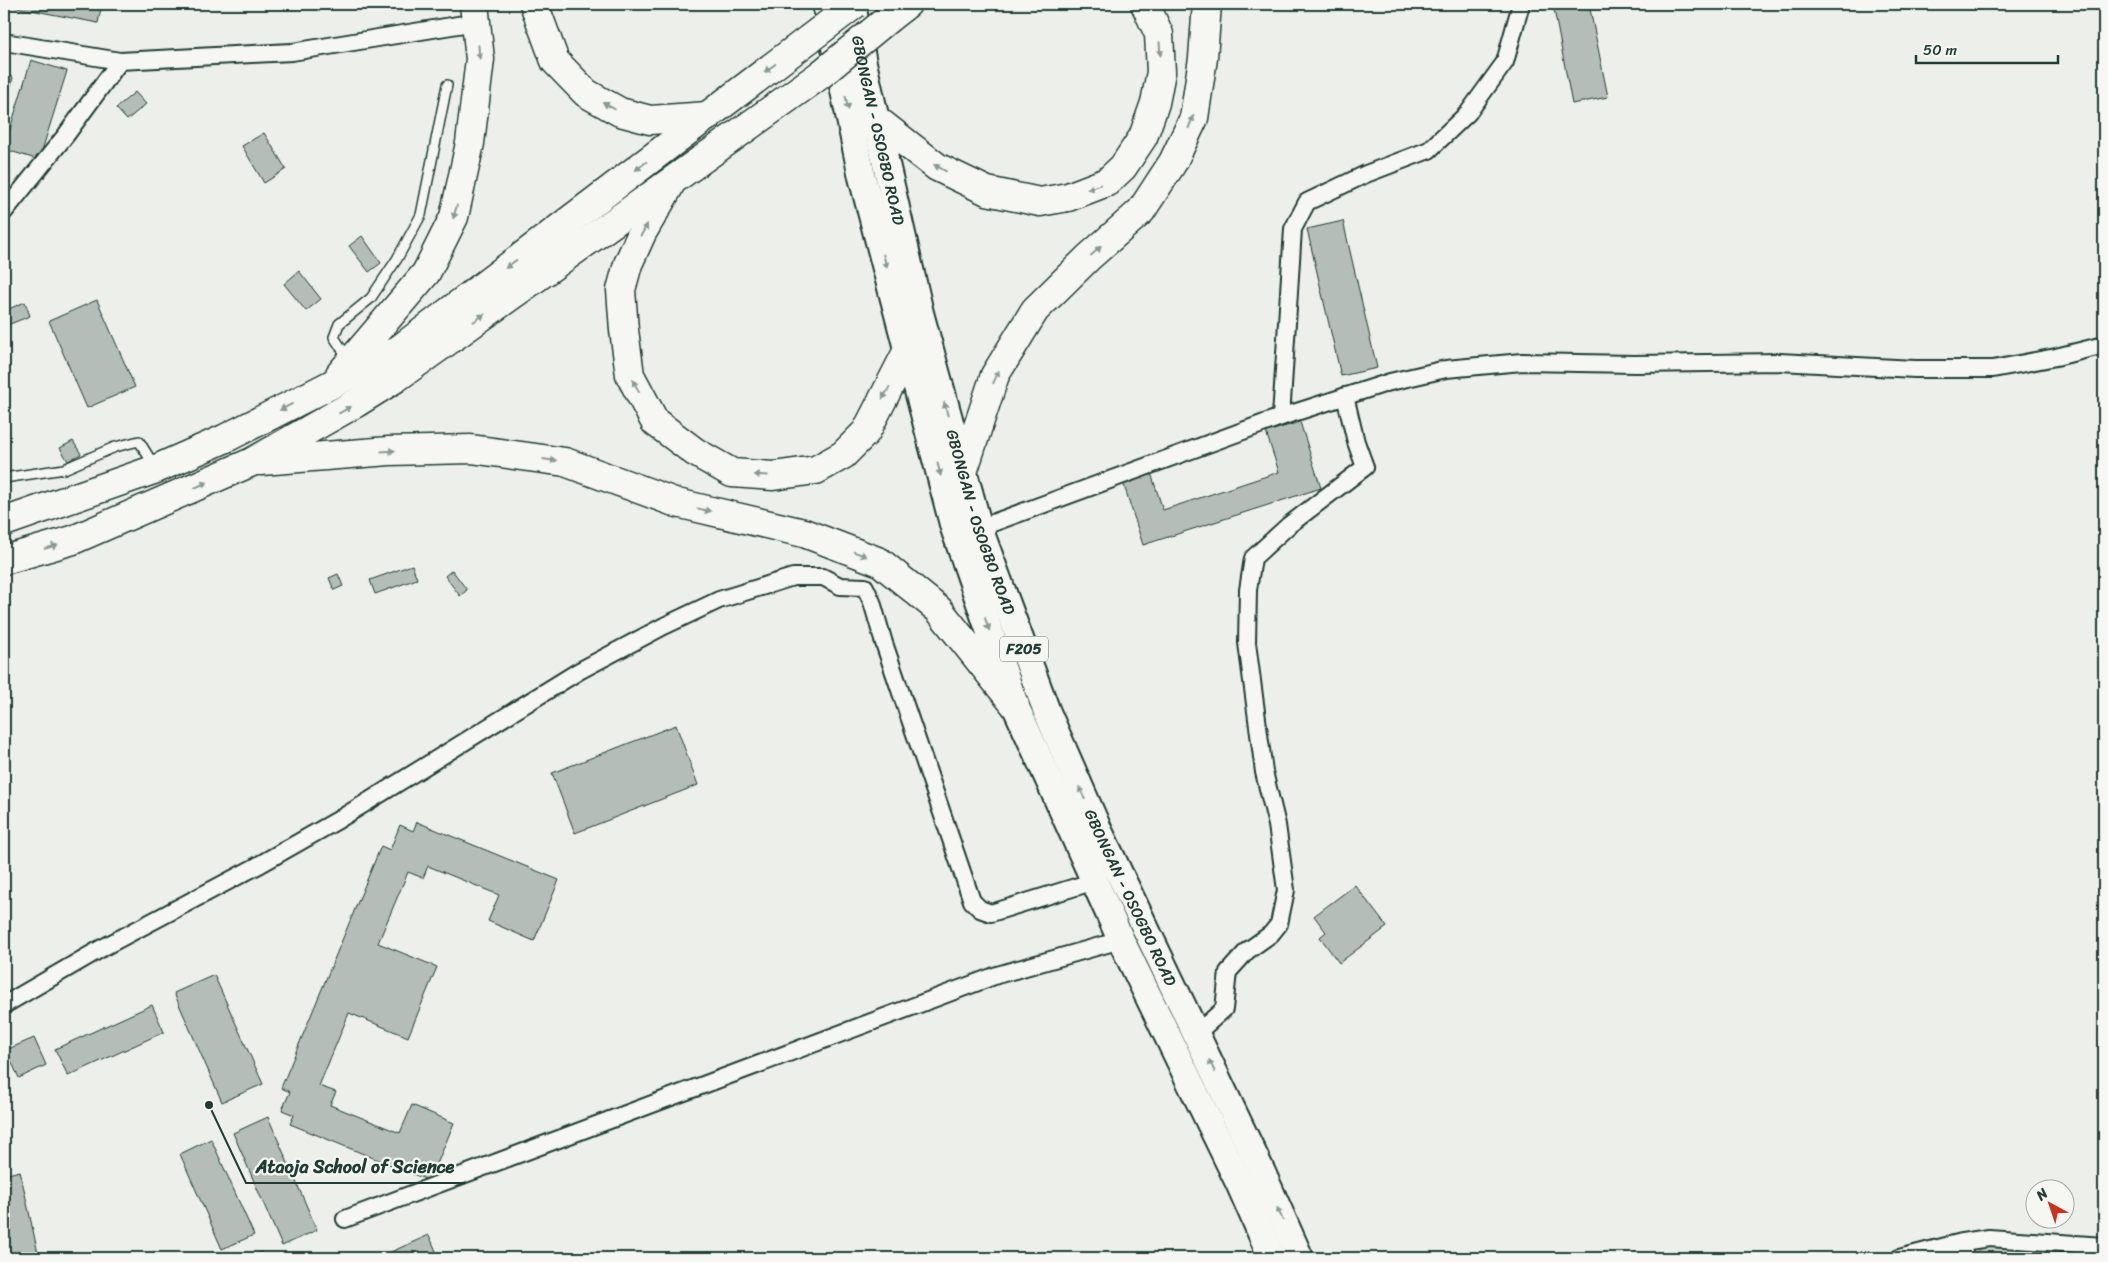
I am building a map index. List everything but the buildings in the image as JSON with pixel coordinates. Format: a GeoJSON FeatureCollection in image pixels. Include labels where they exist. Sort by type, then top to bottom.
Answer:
{"type":"FeatureCollection","features":[{"type":"Feature","properties":{"kind":"highway"},"geometry":{"type":"LineString","coordinates":[[534,4],[555,61],[586,93],[620,112],[650,120],[708,116]]}},
{"type":"Feature","properties":{"kind":"highway"},"geometry":{"type":"LineString","coordinates":[[4,522],[156,469],[224,439],[396,351],[854,4]]}},
{"type":"Feature","properties":{"kind":"highway"},"geometry":{"type":"LineString","coordinates":[[878,121],[937,167],[987,191],[1040,202],[1068,197],[1107,182],[1123,167],[1143,137],[1158,87],[1161,72],[1159,34],[1145,4]]}},
{"type":"Feature","properties":{"kind":"highway"},"geometry":{"type":"LineString","coordinates":[[963,472],[995,375],[1035,310],[1089,257],[1141,212],[1173,162],[1194,118],[1203,58],[1207,4]]}},
{"type":"Feature","properties":{"kind":"highway"},"geometry":{"type":"LineString","coordinates":[[4,560],[73,540],[252,462],[356,404],[396,378],[820,75],[898,11]]}},
{"type":"Feature","properties":{"kind":"highway"},"geometry":{"type":"LineString","coordinates":[[329,386],[426,273],[454,217],[470,143],[480,59],[475,13]]}},
{"type":"Feature","properties":{"kind":"highway"},"geometry":{"type":"LineString","coordinates":[[673,180],[642,233],[628,264],[621,290],[630,375],[655,422],[695,452],[732,473],[773,476],[816,470],[843,454],[866,432],[908,350]]}},
{"type":"Feature","properties":{"kind":"highway"},"geometry":{"type":"LineString","coordinates":[[252,462],[389,451],[471,450],[565,462],[677,503],[804,533],[880,562],[939,610],[1016,705]]}},
{"type":"Feature","properties":{"kind":"main road","name":"GBONGAN - OSOGBO ROAD"},"geometry":{"type":"LineString","coordinates":[[826,4],[862,177],[954,528],[1016,705],[1121,940],[1234,1174],[1272,1258]]}},
{"type":"Feature","properties":{"kind":"main road","name":"GBONGAN - OSOGBO ROAD"},"geometry":{"type":"LineString","coordinates":[[854,4],[863,63],[878,121],[920,313],[980,528],[1047,712],[1099,831],[1197,1033],[1300,1258]]}},
{"type":"Feature","properties":{"kind":"street"},"geometry":{"type":"LineString","coordinates":[[1281,417],[1293,229],[1307,202],[1366,174],[1429,150],[1468,113],[1505,62],[1521,4]]}},
{"type":"Feature","properties":{"kind":"street"},"geometry":{"type":"LineString","coordinates":[[4,42],[120,61],[292,52],[475,13]]}},
{"type":"Feature","properties":{"kind":"street"},"geometry":{"type":"LineString","coordinates":[[4,212],[66,135],[120,61]]}},
{"type":"Feature","properties":{"kind":"street"},"geometry":{"type":"LineString","coordinates":[[980,528],[1281,417],[1390,382],[1446,369],[1522,362],[1635,364],[1779,362],[1916,368],[1993,369],[2104,345]]}},
{"type":"Feature","properties":{"kind":"street"},"geometry":{"type":"LineString","coordinates":[[1197,1033],[1224,1009],[1228,972],[1247,951],[1271,934],[1279,924],[1286,890],[1277,825],[1264,772],[1246,643],[1248,590],[1252,558],[1289,525],[1365,467],[1356,442],[1345,396]]}},
{"type":"Feature","properties":{"kind":"street"},"geometry":{"type":"LineString","coordinates":[[4,1004],[102,948],[257,866],[338,820],[579,671],[664,626],[719,600],[758,586],[793,577],[822,577],[840,586],[865,587],[872,602],[884,643],[972,901],[980,909],[991,913],[1095,881]]}},
{"type":"Feature","properties":{"kind":"street"},"geometry":{"type":"LineString","coordinates":[[345,1219],[997,975],[1121,940]]}},
{"type":"Feature","properties":{"kind":"street"},"geometry":{"type":"LineString","coordinates":[[1899,1258],[1964,1250],[1990,1238],[2104,1246]]}},
{"type":"Feature","properties":{"kind":"lane"},"geometry":{"type":"LineString","coordinates":[[351,362],[334,337],[336,331],[339,324],[371,298],[398,259],[421,215],[447,85]]}},
{"type":"Feature","properties":{"kind":"lane"},"geometry":{"type":"LineString","coordinates":[[4,478],[64,469],[115,447],[139,441],[156,469]]}},
{"type":"Feature","properties":{"kind":"shaded area"},"geometry":{"type":"Polygon","coordinates":[[[2003,1235],[2104,1251],[2104,1258],[1966,1258],[2003,1235]]]}},
{"type":"Feature","properties":{"kind":"place","name":"Ataoja School of Science"},"geometry":{"type":"Point","coordinates":[209,1105]}}]}
